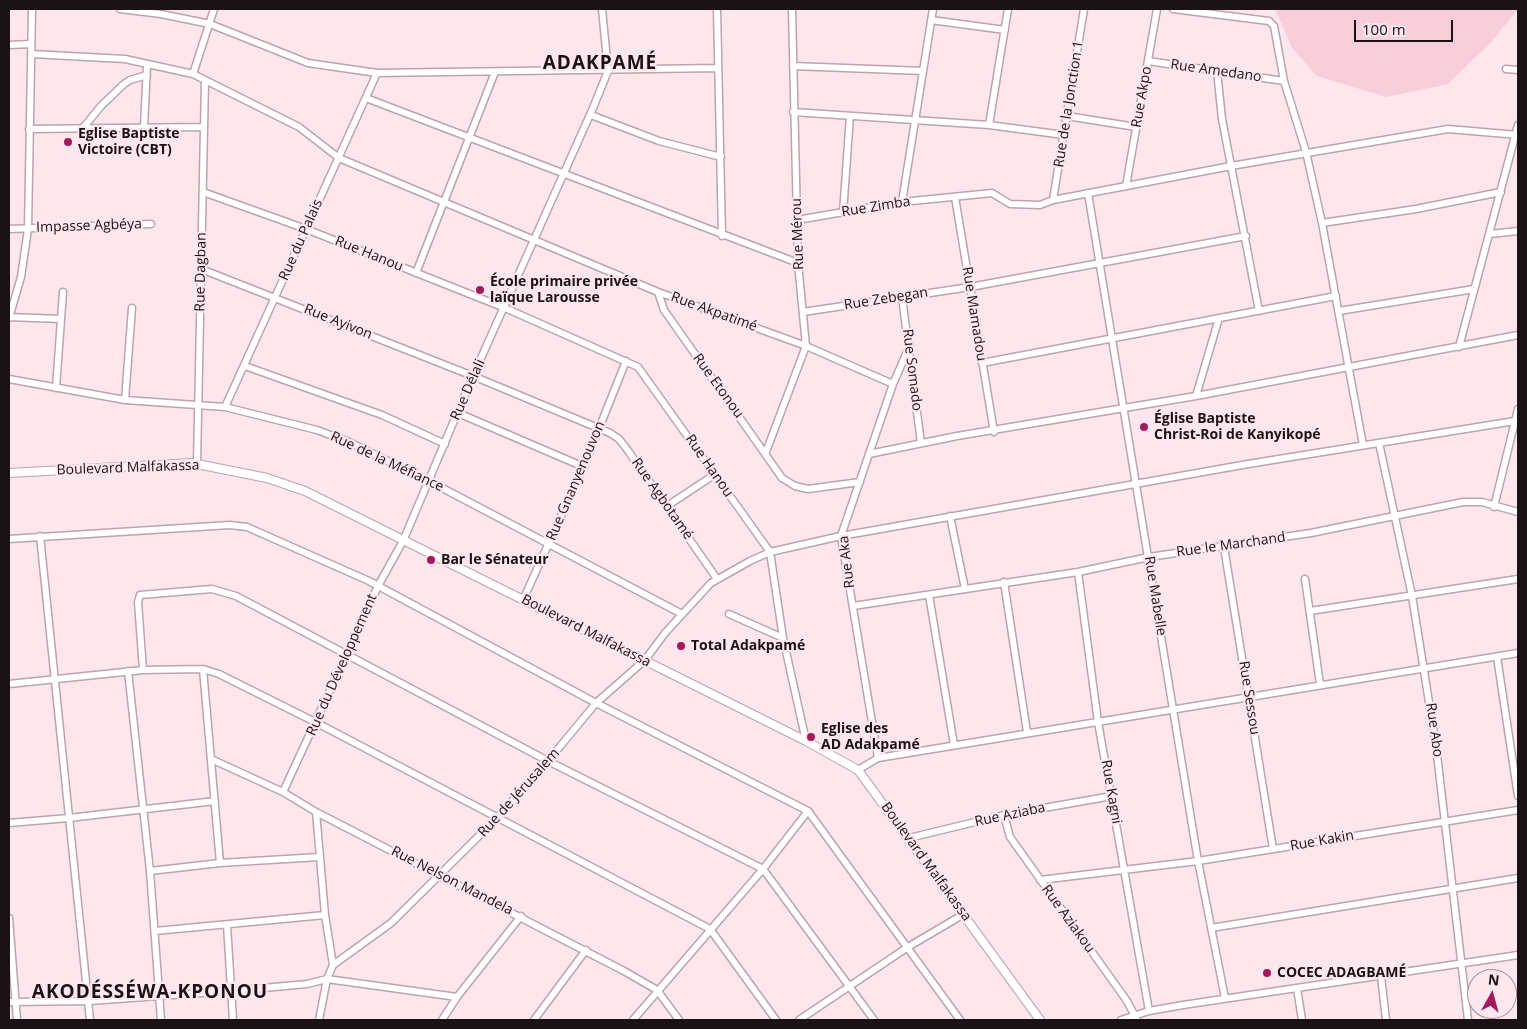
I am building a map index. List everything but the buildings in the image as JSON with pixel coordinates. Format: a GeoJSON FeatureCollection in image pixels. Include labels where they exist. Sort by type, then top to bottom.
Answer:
{"type":"FeatureCollection","features":[{"type":"Feature","properties":{"kind":"street"},"geometry":{"type":"LineString","coordinates":[[32,9],[28,228],[21,277],[9,317],[60,319]]}},
{"type":"Feature","properties":{"kind":"street"},"geometry":{"type":"LineString","coordinates":[[120,9],[161,14],[210,24],[308,63],[377,73],[718,68]]}},
{"type":"Feature","properties":{"kind":"street"},"geometry":{"type":"LineString","coordinates":[[193,74],[214,9]]}},
{"type":"Feature","properties":{"kind":"street"},"geometry":{"type":"LineString","coordinates":[[602,9],[608,71]]}},
{"type":"Feature","properties":{"kind":"street"},"geometry":{"type":"LineString","coordinates":[[717,9],[722,236]]}},
{"type":"Feature","properties":{"kind":"street","name":"Rue Mérou"},"geometry":{"type":"LineString","coordinates":[[766,452],[806,346],[798,263],[792,9]]}},
{"type":"Feature","properties":{"kind":"street"},"geometry":{"type":"LineString","coordinates":[[902,202],[933,9]]}},
{"type":"Feature","properties":{"kind":"street"},"geometry":{"type":"LineString","coordinates":[[989,125],[1008,9]]}},
{"type":"Feature","properties":{"kind":"street","name":"Rue de la Jonction 1"},"geometry":{"type":"LineString","coordinates":[[1053,200],[1084,9]]}},
{"type":"Feature","properties":{"kind":"street","name":"Rue Akpo"},"geometry":{"type":"LineString","coordinates":[[1126,186],[1157,9]]}},
{"type":"Feature","properties":{"kind":"street"},"geometry":{"type":"LineString","coordinates":[[1173,9],[1269,21],[1274,26],[1284,81],[1306,152],[1322,223],[1363,445]]}},
{"type":"Feature","properties":{"kind":"street"},"geometry":{"type":"LineString","coordinates":[[931,20],[1005,30]]}},
{"type":"Feature","properties":{"kind":"street"},"geometry":{"type":"LineString","coordinates":[[9,45],[31,44]]}},
{"type":"Feature","properties":{"kind":"street","name":"Rue Akpatimé"},"geometry":{"type":"LineString","coordinates":[[31,54],[125,58],[147,65],[193,74],[299,127],[339,158],[658,292],[806,346],[893,384]]}},
{"type":"Feature","properties":{"kind":"street","name":"Rue Amedano"},"geometry":{"type":"LineString","coordinates":[[1148,61],[1284,81]]}},
{"type":"Feature","properties":{"kind":"street"},"geometry":{"type":"LineString","coordinates":[[144,128],[147,65]]}},
{"type":"Feature","properties":{"kind":"street"},"geometry":{"type":"LineString","coordinates":[[793,66],[923,71]]}},
{"type":"Feature","properties":{"kind":"street"},"geometry":{"type":"LineString","coordinates":[[1506,69],[1518,70]]}},
{"type":"Feature","properties":{"kind":"street","name":"Rue Délali"},"geometry":{"type":"LineString","coordinates":[[403,540],[565,174],[608,71]]}},
{"type":"Feature","properties":{"kind":"street"},"geometry":{"type":"LineString","coordinates":[[1217,71],[1222,119],[1259,311]]}},
{"type":"Feature","properties":{"kind":"street"},"geometry":{"type":"LineString","coordinates":[[416,273],[495,72]]}},
{"type":"Feature","properties":{"kind":"street","name":"Rue du Palais"},"geometry":{"type":"LineString","coordinates":[[226,408],[377,73]]}},
{"type":"Feature","properties":{"kind":"street"},"geometry":{"type":"LineString","coordinates":[[83,128],[101,106],[124,84],[130,80],[147,75]]}},
{"type":"Feature","properties":{"kind":"street","name":"Rue Dagban"},"geometry":{"type":"LineString","coordinates":[[197,463],[205,81]]}},
{"type":"Feature","properties":{"kind":"street"},"geometry":{"type":"LineString","coordinates":[[366,98],[722,236],[798,263]]}},
{"type":"Feature","properties":{"kind":"street"},"geometry":{"type":"LineString","coordinates":[[793,112],[989,125],[1064,135]]}},
{"type":"Feature","properties":{"kind":"street"},"geometry":{"type":"LineString","coordinates":[[590,115],[659,141],[721,157]]}},
{"type":"Feature","properties":{"kind":"street"},"geometry":{"type":"LineString","coordinates":[[843,213],[850,116]]}},
{"type":"Feature","properties":{"kind":"street"},"geometry":{"type":"LineString","coordinates":[[1067,116],[1136,127]]}},
{"type":"Feature","properties":{"kind":"street"},"geometry":{"type":"LineString","coordinates":[[1459,347],[1517,135],[1518,125]]}},
{"type":"Feature","properties":{"kind":"street"},"geometry":{"type":"LineString","coordinates":[[30,129],[204,127]]}},
{"type":"Feature","properties":{"kind":"street","name":"Rue Zimba"},"geometry":{"type":"LineString","coordinates":[[797,220],[902,202],[992,193],[1010,204],[1040,205],[1053,200],[1088,193],[1306,152],[1448,129],[1517,135]]}},
{"type":"Feature","properties":{"kind":"street","name":"Rue Hanou"},"geometry":{"type":"LineString","coordinates":[[203,192],[306,229],[505,308],[626,360],[640,370],[770,552]]}},
{"type":"Feature","properties":{"kind":"street"},"geometry":{"type":"LineString","coordinates":[[1322,223],[1416,209],[1501,192]]}},
{"type":"Feature","properties":{"kind":"street","name":"Rue Mabelle"},"geometry":{"type":"LineString","coordinates":[[1088,193],[1198,861],[1225,998]]}},
{"type":"Feature","properties":{"kind":"street","name":"Rue Mamadou"},"geometry":{"type":"LineString","coordinates":[[955,197],[994,432]]}},
{"type":"Feature","properties":{"kind":"street","name":"Impasse Agbéya"},"geometry":{"type":"LineString","coordinates":[[9,229],[151,224]]}},
{"type":"Feature","properties":{"kind":"street"},"geometry":{"type":"LineString","coordinates":[[1490,234],[1518,231]]}},
{"type":"Feature","properties":{"kind":"street","name":"Rue Zebegan"},"geometry":{"type":"LineString","coordinates":[[803,312],[970,287],[1032,274],[1100,264],[1246,236]]}},
{"type":"Feature","properties":{"kind":"street","name":"Rue Ayivon"},"geometry":{"type":"LineString","coordinates":[[201,269],[474,376],[599,428]]}},
{"type":"Feature","properties":{"kind":"street"},"geometry":{"type":"LineString","coordinates":[[1339,311],[1474,289]]}},
{"type":"Feature","properties":{"kind":"street"},"geometry":{"type":"LineString","coordinates":[[56,388],[60,319],[64,292]]}},
{"type":"Feature","properties":{"kind":"street","name":"Rue Etonou"},"geometry":{"type":"LineString","coordinates":[[658,292],[664,310],[766,452],[782,478],[795,486],[808,489],[860,482]]}},
{"type":"Feature","properties":{"kind":"street"},"geometry":{"type":"LineString","coordinates":[[982,363],[1336,296]]}},
{"type":"Feature","properties":{"kind":"street","name":"Rue Somado"},"geometry":{"type":"LineString","coordinates":[[902,297],[910,345],[921,443]]}},
{"type":"Feature","properties":{"kind":"street"},"geometry":{"type":"LineString","coordinates":[[125,400],[132,308]]}},
{"type":"Feature","properties":{"kind":"street"},"geometry":{"type":"LineString","coordinates":[[1196,396],[1219,318]]}},
{"type":"Feature","properties":{"kind":"street"},"geometry":{"type":"LineString","coordinates":[[869,454],[921,443],[1124,409],[1518,336]]}},
{"type":"Feature","properties":{"kind":"street","name":"Rue Aka"},"geometry":{"type":"LineString","coordinates":[[878,758],[841,536],[893,384],[910,345]]}},
{"type":"Feature","properties":{"kind":"street","name":"Rue Gnanyenouvon"},"geometry":{"type":"LineString","coordinates":[[523,600],[584,467],[626,360]]}},
{"type":"Feature","properties":{"kind":"street"},"geometry":{"type":"LineString","coordinates":[[244,366],[382,415],[445,444]]}},
{"type":"Feature","properties":{"kind":"street","name":"Rue de la Méfiance"},"geometry":{"type":"LineString","coordinates":[[9,379],[125,400],[226,408],[317,430],[341,439],[429,481],[682,614]]}},
{"type":"Feature","properties":{"kind":"street"},"geometry":{"type":"LineString","coordinates":[[1494,507],[1518,409]]}},
{"type":"Feature","properties":{"kind":"street"},"geometry":{"type":"LineString","coordinates":[[458,413],[584,467]]}},
{"type":"Feature","properties":{"kind":"street","name":"Rue de Jérusalem"},"geometry":{"type":"LineString","coordinates":[[332,965],[391,923],[498,817],[596,703],[644,660],[682,614],[717,579],[770,552],[841,536],[950,516],[1363,445],[1515,421]]}},
{"type":"Feature","properties":{"kind":"street","name":"Rue Agbotamé"},"geometry":{"type":"LineString","coordinates":[[599,428],[620,439],[717,579]]}},
{"type":"Feature","properties":{"kind":"street","name":"Rue Abo"},"geometry":{"type":"LineString","coordinates":[[1379,443],[1412,596],[1424,668],[1445,820],[1468,1020]]}},
{"type":"Feature","properties":{"kind":"street","name":"Boulevard Malfakassa"},"geometry":{"type":"LineString","coordinates":[[9,473],[197,463],[267,478],[305,491],[806,741],[858,770],[1040,1020]]}},
{"type":"Feature","properties":{"kind":"street"},"geometry":{"type":"LineString","coordinates":[[667,506],[714,475]]}},
{"type":"Feature","properties":{"kind":"street","name":"Rue le Marchand"},"geometry":{"type":"LineString","coordinates":[[853,606],[1078,572],[1149,557],[1224,547],[1396,517],[1463,502],[1475,501],[1518,512]]}},
{"type":"Feature","properties":{"kind":"street"},"geometry":{"type":"LineString","coordinates":[[950,516],[965,589]]}},
{"type":"Feature","properties":{"kind":"street"},"geometry":{"type":"LineString","coordinates":[[9,539],[230,525],[247,527],[378,586],[596,703],[808,810],[960,1020]]}},
{"type":"Feature","properties":{"kind":"street"},"geometry":{"type":"LineString","coordinates":[[40,536],[90,1020]]}},
{"type":"Feature","properties":{"kind":"street","name":"Rue du Développement"},"geometry":{"type":"LineString","coordinates":[[284,792],[349,654],[378,586],[403,540]]}},
{"type":"Feature","properties":{"kind":"street","name":"Rue Sessou"},"geometry":{"type":"LineString","coordinates":[[1224,547],[1274,849]]}},
{"type":"Feature","properties":{"kind":"street"},"geometry":{"type":"LineString","coordinates":[[770,552],[783,638],[806,741]]}},
{"type":"Feature","properties":{"kind":"street","name":"Rue Kagni"},"geometry":{"type":"LineString","coordinates":[[1078,572],[1098,722],[1149,1011]]}},
{"type":"Feature","properties":{"kind":"street"},"geometry":{"type":"LineString","coordinates":[[1305,579],[1320,684]]}},
{"type":"Feature","properties":{"kind":"street"},"geometry":{"type":"LineString","coordinates":[[1310,611],[1518,579]]}},
{"type":"Feature","properties":{"kind":"street"},"geometry":{"type":"LineString","coordinates":[[1004,582],[1027,732]]}},
{"type":"Feature","properties":{"kind":"street"},"geometry":{"type":"LineString","coordinates":[[143,670],[138,602],[140,596],[145,593],[212,589],[236,596],[349,654],[548,761],[763,869],[874,1020]]}},
{"type":"Feature","properties":{"kind":"street"},"geometry":{"type":"LineString","coordinates":[[929,595],[954,745]]}},
{"type":"Feature","properties":{"kind":"street"},"geometry":{"type":"LineString","coordinates":[[729,614],[783,638]]}},
{"type":"Feature","properties":{"kind":"street"},"geometry":{"type":"LineString","coordinates":[[858,770],[878,758],[1248,695],[1518,653]]}},
{"type":"Feature","properties":{"kind":"street"},"geometry":{"type":"LineString","coordinates":[[1497,657],[1518,796]]}},
{"type":"Feature","properties":{"kind":"street"},"geometry":{"type":"LineString","coordinates":[[9,684],[143,670],[203,669],[219,674],[498,817],[710,929],[776,1020]]}},
{"type":"Feature","properties":{"kind":"street"},"geometry":{"type":"LineString","coordinates":[[203,669],[220,863]]}},
{"type":"Feature","properties":{"kind":"street"},"geometry":{"type":"LineString","coordinates":[[128,671],[150,871],[161,1020]]}},
{"type":"Feature","properties":{"kind":"street","name":"Rue Nelson Mandela"},"geometry":{"type":"LineString","coordinates":[[211,759],[284,792],[316,812],[522,916],[658,990],[679,1020]]}},
{"type":"Feature","properties":{"kind":"street","name":"Rue Aziaba"},"geometry":{"type":"LineString","coordinates":[[909,838],[1004,814],[1112,796]]}},
{"type":"Feature","properties":{"kind":"street"},"geometry":{"type":"LineString","coordinates":[[9,823],[215,801]]}},
{"type":"Feature","properties":{"kind":"street"},"geometry":{"type":"LineString","coordinates":[[633,1020],[763,869],[808,810]]}},
{"type":"Feature","properties":{"kind":"street","name":"Rue Kakin"},"geometry":{"type":"LineString","coordinates":[[1040,880],[1198,861],[1445,820],[1518,810]]}},
{"type":"Feature","properties":{"kind":"street"},"geometry":{"type":"LineString","coordinates":[[316,812],[325,915],[332,965],[327,979],[319,1020]]}},
{"type":"Feature","properties":{"kind":"street","name":"Rue Aziakou"},"geometry":{"type":"LineString","coordinates":[[1004,814],[1010,837],[1127,1001],[1136,1018]]}},
{"type":"Feature","properties":{"kind":"street"},"geometry":{"type":"LineString","coordinates":[[150,871],[220,863],[319,857]]}},
{"type":"Feature","properties":{"kind":"street"},"geometry":{"type":"LineString","coordinates":[[1210,928],[1518,878]]}},
{"type":"Feature","properties":{"kind":"street"},"geometry":{"type":"LineString","coordinates":[[799,1020],[908,947],[964,914]]}},
{"type":"Feature","properties":{"kind":"street"},"geometry":{"type":"LineString","coordinates":[[155,931],[325,915]]}},
{"type":"Feature","properties":{"kind":"street"},"geometry":{"type":"LineString","coordinates":[[442,1020],[457,997],[522,916]]}},
{"type":"Feature","properties":{"kind":"street"},"geometry":{"type":"LineString","coordinates":[[9,918],[12,1002],[17,1020]]}},
{"type":"Feature","properties":{"kind":"street"},"geometry":{"type":"LineString","coordinates":[[226,925],[233,1020]]}},
{"type":"Feature","properties":{"kind":"street"},"geometry":{"type":"LineString","coordinates":[[534,1020],[586,950]]}},
{"type":"Feature","properties":{"kind":"street"},"geometry":{"type":"LineString","coordinates":[[1121,1020],[1136,1018],[1149,1011],[1225,998],[1518,955]]}},
{"type":"Feature","properties":{"kind":"street"},"geometry":{"type":"LineString","coordinates":[[1381,976],[1386,1020]]}},
{"type":"Feature","properties":{"kind":"street"},"geometry":{"type":"LineString","coordinates":[[12,1002],[89,1001],[159,994],[230,991],[307,984],[327,979],[457,997]]}},
{"type":"Feature","properties":{"kind":"street"},"geometry":{"type":"LineString","coordinates":[[1297,988],[1302,1020]]}},
{"type":"Feature","properties":{"kind":"shaded area"},"geometry":{"type":"Polygon","coordinates":[[[1275,9],[1518,9],[1492,41],[1448,84],[1386,97],[1317,76],[1292,48],[1275,9]]]}},
{"type":"Feature","properties":{"kind":"place","name":"Eglise Baptiste Victoire (CBT)"},"geometry":{"type":"Point","coordinates":[68,142]}},
{"type":"Feature","properties":{"kind":"place","name":"École primaire privée laïque Larousse"},"geometry":{"type":"Point","coordinates":[480,290]}},
{"type":"Feature","properties":{"kind":"place","name":"Église Baptiste Christ-Roi de Kanyikopé"},"geometry":{"type":"Point","coordinates":[1144,427]}},
{"type":"Feature","properties":{"kind":"place","name":"Bar le Sénateur"},"geometry":{"type":"Point","coordinates":[431,560]}},
{"type":"Feature","properties":{"kind":"place","name":"Total Adakpamé"},"geometry":{"type":"Point","coordinates":[681,646]}},
{"type":"Feature","properties":{"kind":"place","name":"Eglise des AD Adakpamé"},"geometry":{"type":"Point","coordinates":[811,737]}},
{"type":"Feature","properties":{"kind":"place","name":"COCEC ADAGBAMÉ"},"geometry":{"type":"Point","coordinates":[1267,973]}},
{"type":"Feature","properties":{"kind":"district","name":"ADAKPAMÉ"},"geometry":{"type":"Point","coordinates":[600,64]}},
{"type":"Feature","properties":{"kind":"district","name":"AKODÉSSÉWA-KPONOU"},"geometry":{"type":"Point","coordinates":[150,993]}}]}
